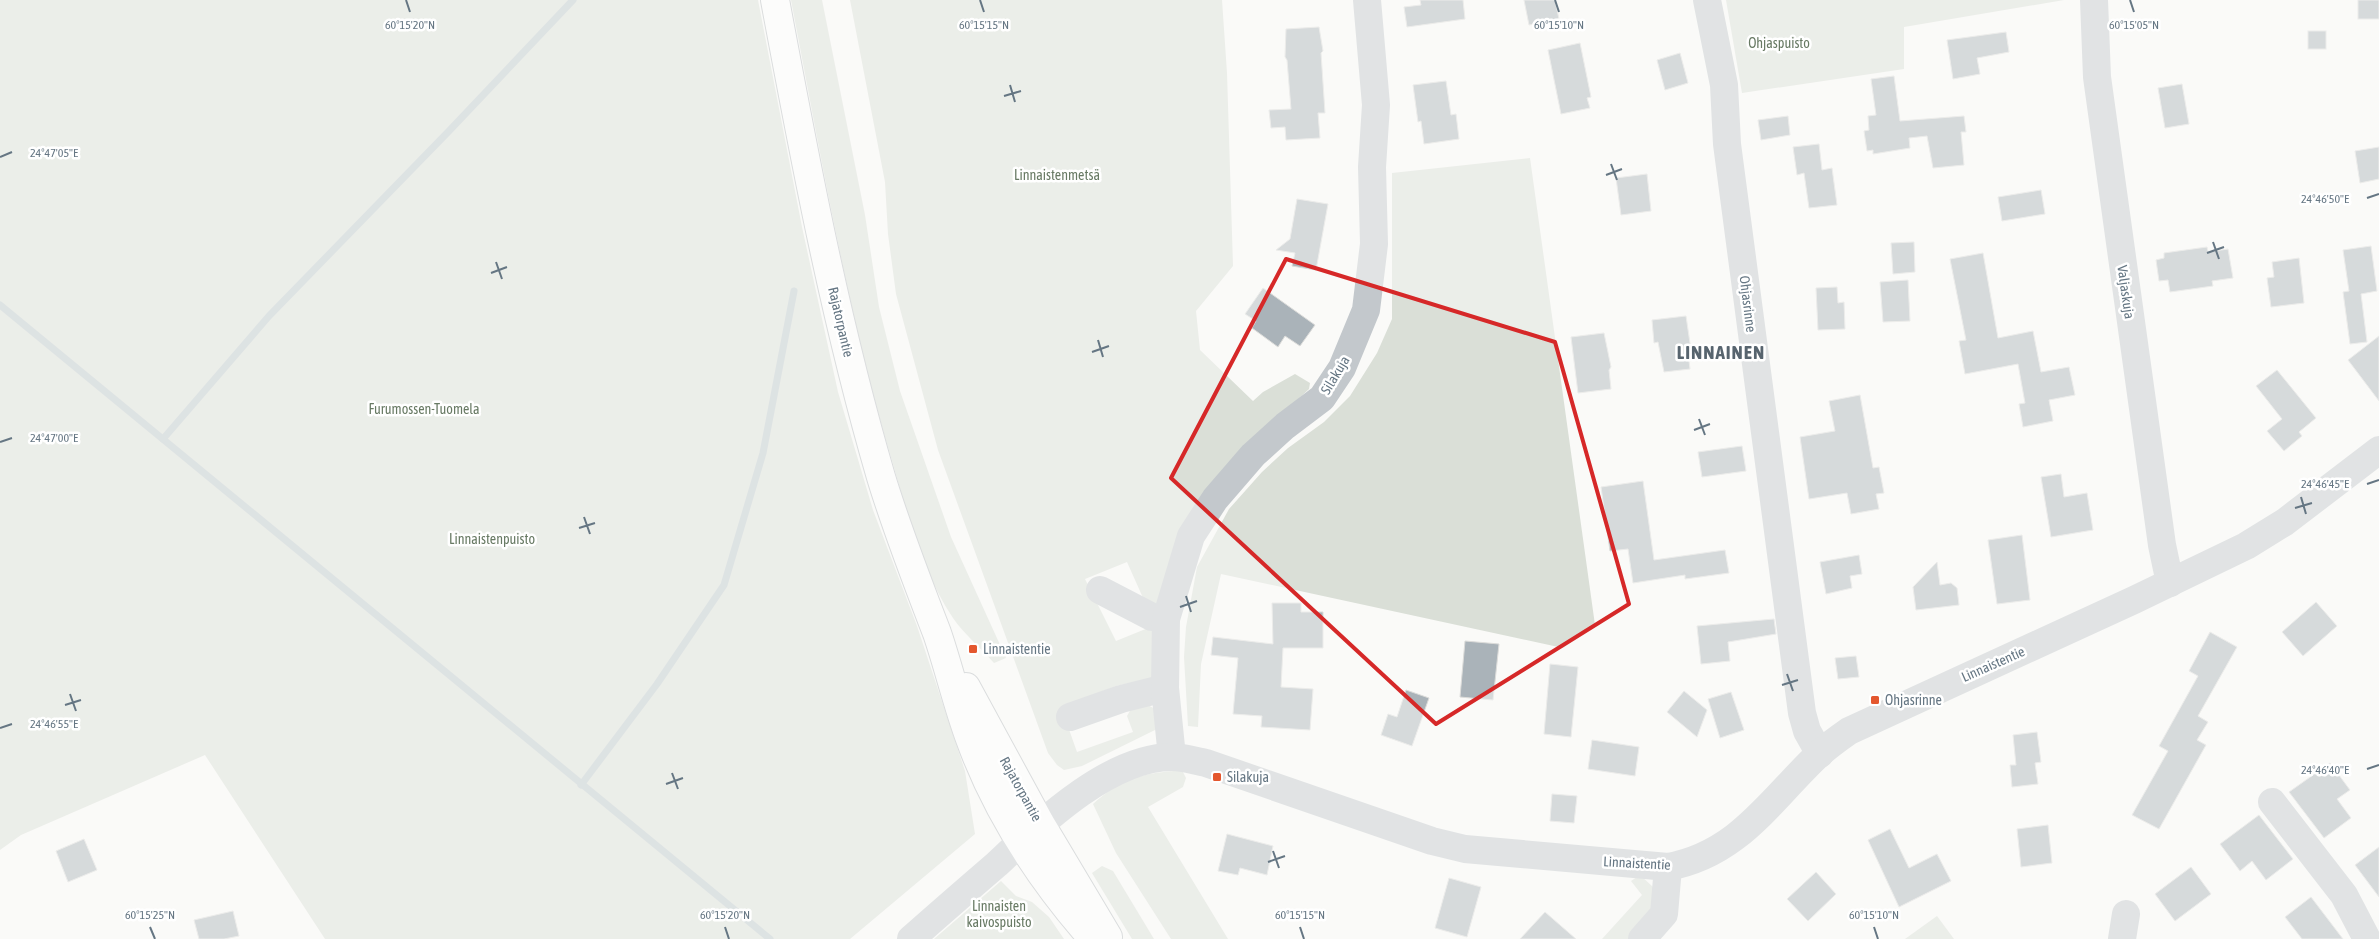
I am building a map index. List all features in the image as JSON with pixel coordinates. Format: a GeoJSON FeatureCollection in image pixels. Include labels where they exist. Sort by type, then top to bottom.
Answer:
{"type":"FeatureCollection","features":[{"type":"Feature","properties":{"kind":"main road","name":"Rajatorpantie"},"geometry":{"type":"LineString","coordinates":[[775,0],[836,304],[856,389],[881,478],[906,554],[938,636],[970,739],[989,784],[1020,842],[1061,902],[1093,939]]}},
{"type":"Feature","properties":{"kind":"main road","name":"Rajatorpantie"},"geometry":{"type":"LineString","coordinates":[[938,636],[1040,823],[1109,939]]}},
{"type":"Feature","properties":{"kind":"street","name":"Silakuja"},"geometry":{"type":"LineString","coordinates":[[1172,757],[1166,688],[1166,619],[1191,536],[1210,506],[1253,455],[1285,426],[1322,398],[1342,368],[1366,310],[1374,244],[1372,167],[1376,105],[1368,0]]}},
{"type":"Feature","properties":{"kind":"street","name":"Ohjasrinne"},"geometry":{"type":"LineString","coordinates":[[1707,0],[1724,85],[1727,144],[1802,713],[1807,731],[1820,754]]}},
{"type":"Feature","properties":{"kind":"street","name":"Valjaskuja"},"geometry":{"type":"LineString","coordinates":[[2094,0],[2098,87],[2162,545],[2170,583]]}},
{"type":"Feature","properties":{"kind":"street","name":"Linnaistentie"},"geometry":{"type":"LineString","coordinates":[[911,939],[1040,823],[1078,794],[1112,775],[1145,762],[1172,757],[1206,763],[1432,841],[1465,849],[1668,867],[1691,863],[1732,841],[1766,810],[1820,754],[1849,731],[2246,546],[2285,522],[2379,450]]}},
{"type":"Feature","properties":{"kind":"street"},"geometry":{"type":"LineString","coordinates":[[1100,590],[1152,617],[1166,619]]}},
{"type":"Feature","properties":{"kind":"street"},"geometry":{"type":"LineString","coordinates":[[1070,717],[1121,699],[1166,688]]}},
{"type":"Feature","properties":{"kind":"street"},"geometry":{"type":"LineString","coordinates":[[2272,802],[2344,895],[2367,939]]}},
{"type":"Feature","properties":{"kind":"street"},"geometry":{"type":"LineString","coordinates":[[1642,939],[1664,914],[1668,867]]}},
{"type":"Feature","properties":{"kind":"highlighted area"},"geometry":{"type":"Polygon","coordinates":[[[1286,259],[1555,342],[1629,604],[1436,724],[1171,478],[1286,259]]]}},
{"type":"Feature","properties":{"kind":"green space","name":"Furumossen-Tuomela"},"geometry":{"type":"Polygon","coordinates":[[[0,0],[758,0],[802,227],[838,392],[873,510],[917,626],[965,771],[975,834],[850,939],[325,939],[205,755],[21,835],[0,850],[0,0]]]}},
{"type":"Feature","properties":{"kind":"green space"},"geometry":{"type":"Polygon","coordinates":[[[791,0],[822,0],[865,215],[879,307],[900,391],[951,537],[1006,658],[994,663],[957,624],[943,601],[933,583],[917,544],[904,503],[848,292],[791,0]]]}},
{"type":"Feature","properties":{"kind":"green space","name":"Linnaistenmetsä"},"geometry":{"type":"Polygon","coordinates":[[[850,0],[1222,0],[1227,73],[1233,266],[1196,311],[1200,350],[1253,401],[1263,392],[1295,374],[1310,383],[1309,389],[1273,423],[1160,601],[1148,609],[1127,562],[1085,579],[1116,641],[1148,628],[1155,633],[1153,678],[1116,686],[1061,707],[1077,752],[1133,732],[1127,716],[1131,709],[1148,705],[1155,709],[1157,729],[1082,766],[1064,770],[1057,765],[1048,753],[938,450],[896,294],[888,234],[885,182],[850,0]]]}},
{"type":"Feature","properties":{"kind":"green space","name":"Ohjaspuisto"},"geometry":{"type":"Polygon","coordinates":[[[1726,0],[2064,0],[1904,27],[1904,69],[1742,93],[1726,0]]]}},
{"type":"Feature","properties":{"kind":"green space"},"geometry":{"type":"Polygon","coordinates":[[[1530,158],[1595,625],[1563,648],[1221,574],[1201,664],[1198,727],[1188,726],[1184,657],[1186,627],[1197,567],[1229,509],[1262,472],[1288,448],[1324,422],[1350,396],[1377,353],[1392,319],[1392,173],[1530,158]]]}},
{"type":"Feature","properties":{"kind":"green space"},"geometry":{"type":"Polygon","coordinates":[[[1182,770],[1186,778],[1183,787],[1148,807],[1228,939],[1171,939],[1116,853],[1093,804],[1114,787],[1134,778],[1182,770]]]}},
{"type":"Feature","properties":{"kind":"green space"},"geometry":{"type":"Polygon","coordinates":[[[1102,866],[1113,871],[1154,939],[1132,939],[1092,873],[1102,866]]]}},
{"type":"Feature","properties":{"kind":"green space"},"geometry":{"type":"Polygon","coordinates":[[[1640,875],[1653,887],[1657,902],[1633,939],[1602,939],[1642,895],[1631,881],[1640,875]]]}},
{"type":"Feature","properties":{"kind":"green space","name":"Linnaisten kaivospuisto"},"geometry":{"type":"Polygon","coordinates":[[[1001,881],[1016,896],[1032,902],[1049,917],[1064,939],[934,939],[1001,881]]]}},
{"type":"Feature","properties":{"kind":"green space"},"geometry":{"type":"Polygon","coordinates":[[[1937,916],[1954,939],[1905,939],[1937,916]]]}},
{"type":"Feature","properties":{"kind":"building"},"geometry":{"type":"Polygon","coordinates":[[[1420,0],[1463,0],[1465,19],[1407,27],[1404,7],[1421,5],[1420,0]]]}},
{"type":"Feature","properties":{"kind":"building"},"geometry":{"type":"Polygon","coordinates":[[[1524,0],[1555,0],[1559,19],[1529,25],[1524,0]]]}},
{"type":"Feature","properties":{"kind":"building"},"geometry":{"type":"Polygon","coordinates":[[[2358,0],[2379,0],[2379,19],[2358,19],[2358,0]]]}},
{"type":"Feature","properties":{"kind":"building"},"geometry":{"type":"Polygon","coordinates":[[[1319,27],[1323,51],[1321,53],[1325,113],[1318,113],[1320,138],[1286,140],[1285,127],[1271,128],[1269,110],[1291,109],[1287,60],[1285,57],[1286,29],[1319,27]]]}},
{"type":"Feature","properties":{"kind":"building"},"geometry":{"type":"Polygon","coordinates":[[[2308,31],[2326,31],[2326,49],[2308,49],[2308,31]]]}},
{"type":"Feature","properties":{"kind":"building"},"geometry":{"type":"Polygon","coordinates":[[[2006,32],[2009,52],[1977,58],[1980,74],[1953,79],[1947,40],[2006,32]]]}},
{"type":"Feature","properties":{"kind":"building"},"geometry":{"type":"Polygon","coordinates":[[[1580,43],[1591,97],[1587,98],[1590,108],[1561,114],[1548,50],[1580,43]]]}},
{"type":"Feature","properties":{"kind":"building"},"geometry":{"type":"Polygon","coordinates":[[[1680,53],[1688,83],[1665,90],[1657,60],[1680,53]]]}},
{"type":"Feature","properties":{"kind":"building"},"geometry":{"type":"Polygon","coordinates":[[[1894,76],[1900,121],[1964,116],[1966,132],[1961,132],[1964,165],[1933,168],[1927,136],[1909,138],[1910,148],[1873,154],[1873,150],[1867,151],[1864,131],[1869,130],[1868,116],[1876,115],[1871,79],[1894,76]]]}},
{"type":"Feature","properties":{"kind":"building"},"geometry":{"type":"Polygon","coordinates":[[[1446,81],[1451,115],[1456,114],[1459,139],[1424,144],[1421,121],[1418,122],[1413,85],[1446,81]]]}},
{"type":"Feature","properties":{"kind":"building"},"geometry":{"type":"Polygon","coordinates":[[[2182,84],[2189,124],[2165,128],[2158,88],[2182,84]]]}},
{"type":"Feature","properties":{"kind":"building"},"geometry":{"type":"Polygon","coordinates":[[[1788,116],[1790,135],[1761,140],[1758,120],[1788,116]]]}},
{"type":"Feature","properties":{"kind":"building"},"geometry":{"type":"Polygon","coordinates":[[[1819,144],[1822,170],[1832,168],[1837,205],[1809,208],[1804,173],[1797,175],[1793,147],[1819,144]]]}},
{"type":"Feature","properties":{"kind":"building"},"geometry":{"type":"Polygon","coordinates":[[[2379,147],[2379,179],[2360,183],[2355,151],[2379,147]]]}},
{"type":"Feature","properties":{"kind":"building"},"geometry":{"type":"Polygon","coordinates":[[[1647,174],[1651,211],[1621,215],[1616,178],[1647,174]]]}},
{"type":"Feature","properties":{"kind":"building"},"geometry":{"type":"Polygon","coordinates":[[[2041,190],[2045,214],[2002,221],[1998,197],[2041,190]]]}},
{"type":"Feature","properties":{"kind":"building"},"geometry":{"type":"Polygon","coordinates":[[[1297,199],[1328,204],[1316,270],[1292,266],[1295,253],[1276,250],[1290,239],[1297,199]]]}},
{"type":"Feature","properties":{"kind":"building"},"geometry":{"type":"Polygon","coordinates":[[[1914,242],[1915,272],[1893,274],[1891,243],[1914,242]]]}},
{"type":"Feature","properties":{"kind":"building"},"geometry":{"type":"Polygon","coordinates":[[[2371,246],[2377,291],[2361,294],[2367,342],[2350,344],[2343,292],[2349,291],[2343,250],[2371,246]]]}},
{"type":"Feature","properties":{"kind":"building"},"geometry":{"type":"Polygon","coordinates":[[[2207,247],[2208,252],[2228,249],[2233,278],[2212,281],[2213,286],[2170,292],[2168,280],[2159,281],[2156,260],[2164,258],[2164,253],[2207,247]]]}},
{"type":"Feature","properties":{"kind":"building"},"geometry":{"type":"Polygon","coordinates":[[[1983,253],[1998,338],[2033,331],[2041,372],[2069,367],[2075,395],[2049,400],[2053,421],[2023,427],[2019,404],[2025,403],[2018,364],[1965,374],[1959,341],[1966,340],[1950,259],[1983,253]]]}},
{"type":"Feature","properties":{"kind":"building"},"geometry":{"type":"Polygon","coordinates":[[[2299,258],[2304,303],[2271,307],[2267,278],[2274,277],[2272,262],[2299,258]]]}},
{"type":"Feature","properties":{"kind":"building"},"geometry":{"type":"Polygon","coordinates":[[[1908,280],[1910,321],[1883,322],[1880,282],[1908,280]]]}},
{"type":"Feature","properties":{"kind":"building"},"geometry":{"type":"Polygon","coordinates":[[[1837,287],[1838,303],[1844,302],[1845,329],[1818,330],[1816,288],[1837,287]]]}},
{"type":"Feature","properties":{"kind":"building"},"geometry":{"type":"Polygon","coordinates":[[[1263,288],[1315,325],[1300,346],[1285,336],[1278,347],[1252,328],[1256,321],[1245,314],[1263,288]]]}},
{"type":"Feature","properties":{"kind":"building"},"geometry":{"type":"Polygon","coordinates":[[[1686,316],[1691,350],[1688,353],[1690,369],[1664,372],[1658,342],[1654,343],[1652,320],[1686,316]]]}},
{"type":"Feature","properties":{"kind":"building"},"geometry":{"type":"Polygon","coordinates":[[[1604,333],[1611,367],[1609,370],[1611,389],[1578,393],[1571,337],[1604,333]]]}},
{"type":"Feature","properties":{"kind":"building"},"geometry":{"type":"Polygon","coordinates":[[[2379,336],[2379,401],[2348,360],[2379,336]]]}},
{"type":"Feature","properties":{"kind":"building"},"geometry":{"type":"Polygon","coordinates":[[[2277,370],[2316,418],[2299,432],[2302,436],[2284,451],[2267,431],[2282,419],[2256,386],[2277,370]]]}},
{"type":"Feature","properties":{"kind":"building"},"geometry":{"type":"Polygon","coordinates":[[[1860,395],[1873,468],[1879,467],[1884,493],[1876,494],[1879,509],[1851,514],[1847,493],[1809,499],[1800,437],[1835,431],[1829,401],[1860,395]]]}},
{"type":"Feature","properties":{"kind":"building"},"geometry":{"type":"Polygon","coordinates":[[[1742,446],[1746,471],[1702,477],[1698,452],[1742,446]]]}},
{"type":"Feature","properties":{"kind":"building"},"geometry":{"type":"Polygon","coordinates":[[[2061,474],[2064,497],[2087,493],[2093,530],[2051,537],[2041,477],[2061,474]]]}},
{"type":"Feature","properties":{"kind":"building"},"geometry":{"type":"Polygon","coordinates":[[[1643,481],[1654,560],[1725,550],[1729,573],[1685,579],[1685,575],[1633,583],[1628,549],[1610,551],[1601,487],[1643,481]]]}},
{"type":"Feature","properties":{"kind":"building"},"geometry":{"type":"Polygon","coordinates":[[[2022,535],[2030,600],[1997,604],[1988,540],[2022,535]]]}},
{"type":"Feature","properties":{"kind":"building"},"geometry":{"type":"Polygon","coordinates":[[[1859,555],[1862,574],[1850,576],[1852,588],[1826,594],[1820,562],[1859,555]]]}},
{"type":"Feature","properties":{"kind":"building"},"geometry":{"type":"Polygon","coordinates":[[[1937,562],[1940,585],[1951,583],[1957,588],[1959,605],[1916,610],[1913,587],[1937,562]]]}},
{"type":"Feature","properties":{"kind":"building"},"geometry":{"type":"Polygon","coordinates":[[[2316,602],[2337,626],[2303,656],[2282,632],[2316,602]]]}},
{"type":"Feature","properties":{"kind":"building"},"geometry":{"type":"Polygon","coordinates":[[[1272,603],[1301,603],[1301,612],[1323,612],[1323,648],[1283,648],[1281,687],[1313,689],[1310,730],[1261,727],[1262,716],[1233,714],[1238,658],[1211,655],[1213,637],[1273,644],[1272,603]]]}},
{"type":"Feature","properties":{"kind":"building"},"geometry":{"type":"Polygon","coordinates":[[[1774,619],[1776,634],[1728,642],[1730,661],[1701,664],[1697,626],[1774,619]]]}},
{"type":"Feature","properties":{"kind":"building"},"geometry":{"type":"Polygon","coordinates":[[[2210,632],[2237,647],[2198,716],[2208,722],[2197,740],[2206,745],[2159,829],[2132,815],[2168,751],[2159,746],[2198,676],[2189,671],[2210,632]]]}},
{"type":"Feature","properties":{"kind":"building"},"geometry":{"type":"Polygon","coordinates":[[[1465,641],[1499,644],[1493,700],[1460,697],[1465,641]]]}},
{"type":"Feature","properties":{"kind":"building"},"geometry":{"type":"Polygon","coordinates":[[[1856,656],[1859,677],[1838,679],[1835,658],[1856,656]]]}},
{"type":"Feature","properties":{"kind":"building"},"geometry":{"type":"Polygon","coordinates":[[[1550,664],[1578,667],[1571,737],[1544,734],[1550,664]]]}},
{"type":"Feature","properties":{"kind":"building"},"geometry":{"type":"Polygon","coordinates":[[[1406,690],[1429,698],[1412,746],[1381,735],[1388,714],[1397,717],[1406,690]]]}},
{"type":"Feature","properties":{"kind":"building"},"geometry":{"type":"Polygon","coordinates":[[[1684,691],[1707,710],[1697,737],[1667,712],[1684,691]]]}},
{"type":"Feature","properties":{"kind":"building"},"geometry":{"type":"Polygon","coordinates":[[[1731,692],[1744,730],[1720,738],[1708,699],[1731,692]]]}},
{"type":"Feature","properties":{"kind":"building"},"geometry":{"type":"Polygon","coordinates":[[[2037,732],[2041,762],[2035,763],[2038,784],[2012,787],[2010,765],[2016,765],[2013,735],[2037,732]]]}},
{"type":"Feature","properties":{"kind":"building"},"geometry":{"type":"Polygon","coordinates":[[[1592,740],[1639,747],[1635,776],[1588,769],[1592,740]]]}},
{"type":"Feature","properties":{"kind":"building"},"geometry":{"type":"Polygon","coordinates":[[[2330,763],[2350,790],[2337,799],[2351,818],[2324,838],[2289,792],[2330,763]]]}},
{"type":"Feature","properties":{"kind":"building"},"geometry":{"type":"Polygon","coordinates":[[[1552,794],[1577,796],[1574,823],[1550,821],[1552,794]]]}},
{"type":"Feature","properties":{"kind":"building"},"geometry":{"type":"Polygon","coordinates":[[[2259,815],[2293,859],[2266,880],[2252,861],[2240,871],[2220,844],[2259,815]]]}},
{"type":"Feature","properties":{"kind":"building"},"geometry":{"type":"Polygon","coordinates":[[[2048,825],[2052,863],[2021,867],[2017,829],[2048,825]]]}},
{"type":"Feature","properties":{"kind":"building"},"geometry":{"type":"Polygon","coordinates":[[[1890,829],[1909,868],[1937,854],[1951,881],[1899,907],[1868,840],[1890,829]]]}},
{"type":"Feature","properties":{"kind":"building"},"geometry":{"type":"Polygon","coordinates":[[[1227,834],[1273,846],[1267,875],[1240,868],[1238,875],[1218,871],[1227,834]]]}},
{"type":"Feature","properties":{"kind":"building"},"geometry":{"type":"Polygon","coordinates":[[[84,839],[97,870],[68,882],[56,851],[84,839]]]}},
{"type":"Feature","properties":{"kind":"building"},"geometry":{"type":"Polygon","coordinates":[[[2379,847],[2379,897],[2355,865],[2379,847]]]}},
{"type":"Feature","properties":{"kind":"building"},"geometry":{"type":"Polygon","coordinates":[[[2191,867],[2211,894],[2175,921],[2155,894],[2191,867]]]}},
{"type":"Feature","properties":{"kind":"building"},"geometry":{"type":"Polygon","coordinates":[[[1816,872],[1836,894],[1808,921],[1787,899],[1816,872]]]}},
{"type":"Feature","properties":{"kind":"building"},"geometry":{"type":"Polygon","coordinates":[[[1449,878],[1481,887],[1467,937],[1435,928],[1449,878]]]}},
{"type":"Feature","properties":{"kind":"building"},"geometry":{"type":"Polygon","coordinates":[[[2311,897],[2343,939],[2302,939],[2285,917],[2311,897]]]}},
{"type":"Feature","properties":{"kind":"building"},"geometry":{"type":"Polygon","coordinates":[[[233,911],[239,936],[224,939],[199,939],[194,920],[233,911]]]}},
{"type":"Feature","properties":{"kind":"building"},"geometry":{"type":"Polygon","coordinates":[[[1545,912],[1576,939],[1520,939],[1545,912]]]}},
{"type":"Feature","properties":{"kind":"waterway"},"geometry":{"type":"LineString","coordinates":[[163,439],[269,316],[573,0]]}},
{"type":"Feature","properties":{"kind":"waterway"},"geometry":{"type":"LineString","coordinates":[[581,785],[657,684],[724,585],[763,453],[794,291]]}},
{"type":"Feature","properties":{"kind":"waterway"},"geometry":{"type":"LineString","coordinates":[[0,305],[770,939]]}},
{"type":"Feature","properties":{"kind":"place","name":"Linnaistentie"},"geometry":{"type":"Point","coordinates":[973,649]}},
{"type":"Feature","properties":{"kind":"place","name":"Ohjasrinne"},"geometry":{"type":"Point","coordinates":[1875,700]}},
{"type":"Feature","properties":{"kind":"place","name":"Silakuja"},"geometry":{"type":"Point","coordinates":[1217,777]}},
{"type":"Feature","properties":{"kind":"district","name":"LINNAINEN"},"geometry":{"type":"Point","coordinates":[1721,352]}},
{"type":"Feature","properties":{"kind":"park label","name":"Linnaistenpuisto"},"geometry":{"type":"Point","coordinates":[492,539]}}]}
